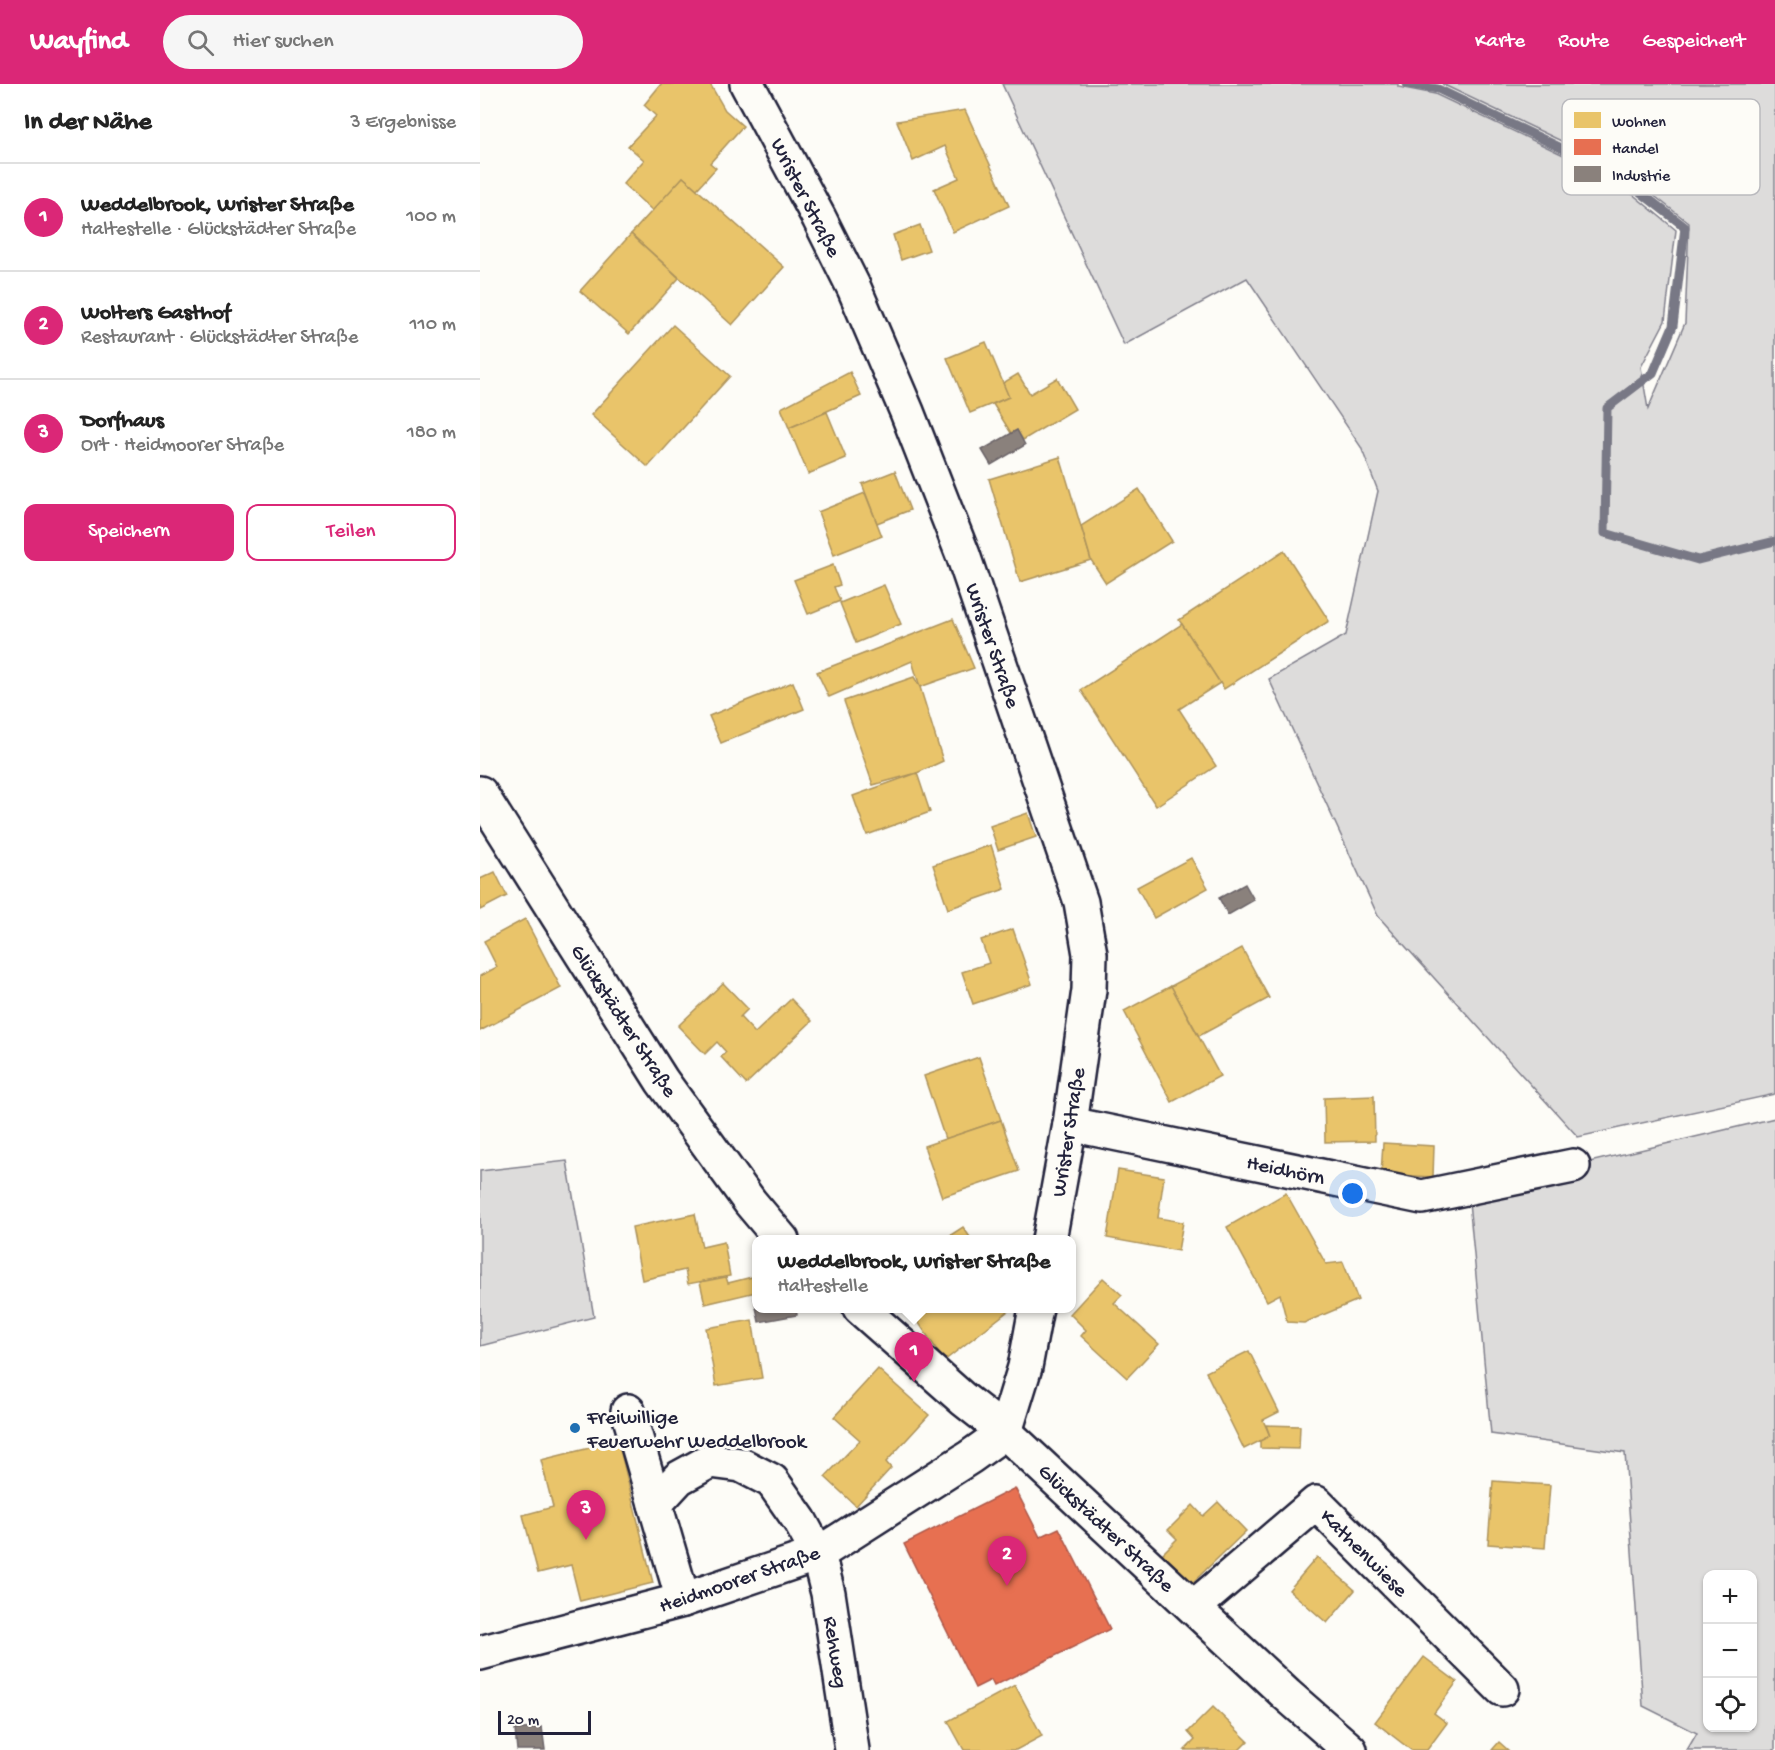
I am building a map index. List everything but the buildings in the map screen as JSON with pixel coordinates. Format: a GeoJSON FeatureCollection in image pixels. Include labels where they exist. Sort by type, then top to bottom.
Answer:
{"type":"FeatureCollection","features":[{"type":"Feature","properties":{"kind":"street","name":"Wrister Straße"},"geometry":{"type":"LineString","coordinates":[[747,84],[849,278],[907,412],[963,555],[1081,902],[1090,954],[1089,990],[1070,1124],[1049,1235]]}},
{"type":"Feature","properties":{"kind":"street","name":"Glückstädter Straße"},"geometry":{"type":"LineString","coordinates":[[480,793],[662,1081],[750,1202],[779,1235]]}},
{"type":"Feature","properties":{"kind":"street","name":"Heidhörn"},"geometry":{"type":"LineString","coordinates":[[1070,1124],[1422,1197],[1573,1166]]}},
{"type":"Feature","properties":{"kind":"street","name":"Glückstädter Straße"},"geometry":{"type":"LineString","coordinates":[[866,1313],[963,1399],[1005,1432],[1350,1750]]}},
{"type":"Feature","properties":{"kind":"street"},"geometry":{"type":"LineString","coordinates":[[1005,1432],[1025,1367],[1035,1313]]}},
{"type":"Feature","properties":{"kind":"street"},"geometry":{"type":"LineString","coordinates":[[628,1412],[683,1600]]}},
{"type":"Feature","properties":{"kind":"street","name":"Heidmoorer Straße"},"geometry":{"type":"LineString","coordinates":[[480,1653],[683,1600],[818,1554],[970,1457],[1005,1432]]}},
{"type":"Feature","properties":{"kind":"street","name":"Rehweg"},"geometry":{"type":"LineString","coordinates":[[655,1504],[679,1478],[710,1461],[741,1465],[772,1481],[800,1521],[818,1554],[828,1593],[852,1750]]}},
{"type":"Feature","properties":{"kind":"street","name":"Kathenwiese"},"geometry":{"type":"LineString","coordinates":[[1194,1607],[1316,1503],[1502,1689]]}},
{"type":"Feature","properties":{"kind":"shaded area"},"geometry":{"type":"Polygon","coordinates":[[[1002,84],[1398,84],[1398,87],[1435,94],[1562,154],[1562,195],[1633,195],[1676,230],[1665,321],[1641,367],[1648,409],[1685,323],[1689,223],[1653,195],[1760,195],[1760,99],[1562,99],[1562,141],[1442,84],[1775,84],[1775,1094],[1578,1137],[1378,916],[1269,679],[1346,635],[1378,491],[1361,447],[1247,278],[1124,345],[1002,84]]]}},
{"type":"Feature","properties":{"kind":"shaded area"},"geometry":{"type":"Polygon","coordinates":[[[1775,1118],[1775,1750],[1687,1750],[1697,1733],[1643,1706],[1625,1453],[1491,1434],[1468,1191],[1775,1118]]]}},
{"type":"Feature","properties":{"kind":"shaded area"},"geometry":{"type":"Polygon","coordinates":[[[567,1161],[594,1317],[480,1346],[480,1171],[567,1161]]]}},
{"type":"Feature","properties":{"kind":"waterway"},"geometry":{"type":"LineString","coordinates":[[1407,84],[1438,89],[1562,148]]}},
{"type":"Feature","properties":{"kind":"waterway"},"geometry":{"type":"LineString","coordinates":[[1644,195],[1685,227],[1673,326],[1653,373],[1607,408],[1605,533],[1698,560],[1775,541]]}},
{"type":"Feature","properties":{"kind":"place","name":"Weddelbrook, Wrister Straße"},"geometry":{"type":"Point","coordinates":[914,1382]}},
{"type":"Feature","properties":{"kind":"place","name":"Freiwillige Feuerwehr Weddelbrook"},"geometry":{"type":"Point","coordinates":[575,1428]}},
{"type":"Feature","properties":{"kind":"place","name":"Dorfhaus"},"geometry":{"type":"Point","coordinates":[586,1540]}},
{"type":"Feature","properties":{"kind":"place","name":"Wolters Gasthof"},"geometry":{"type":"Point","coordinates":[1007,1586]}}]}
